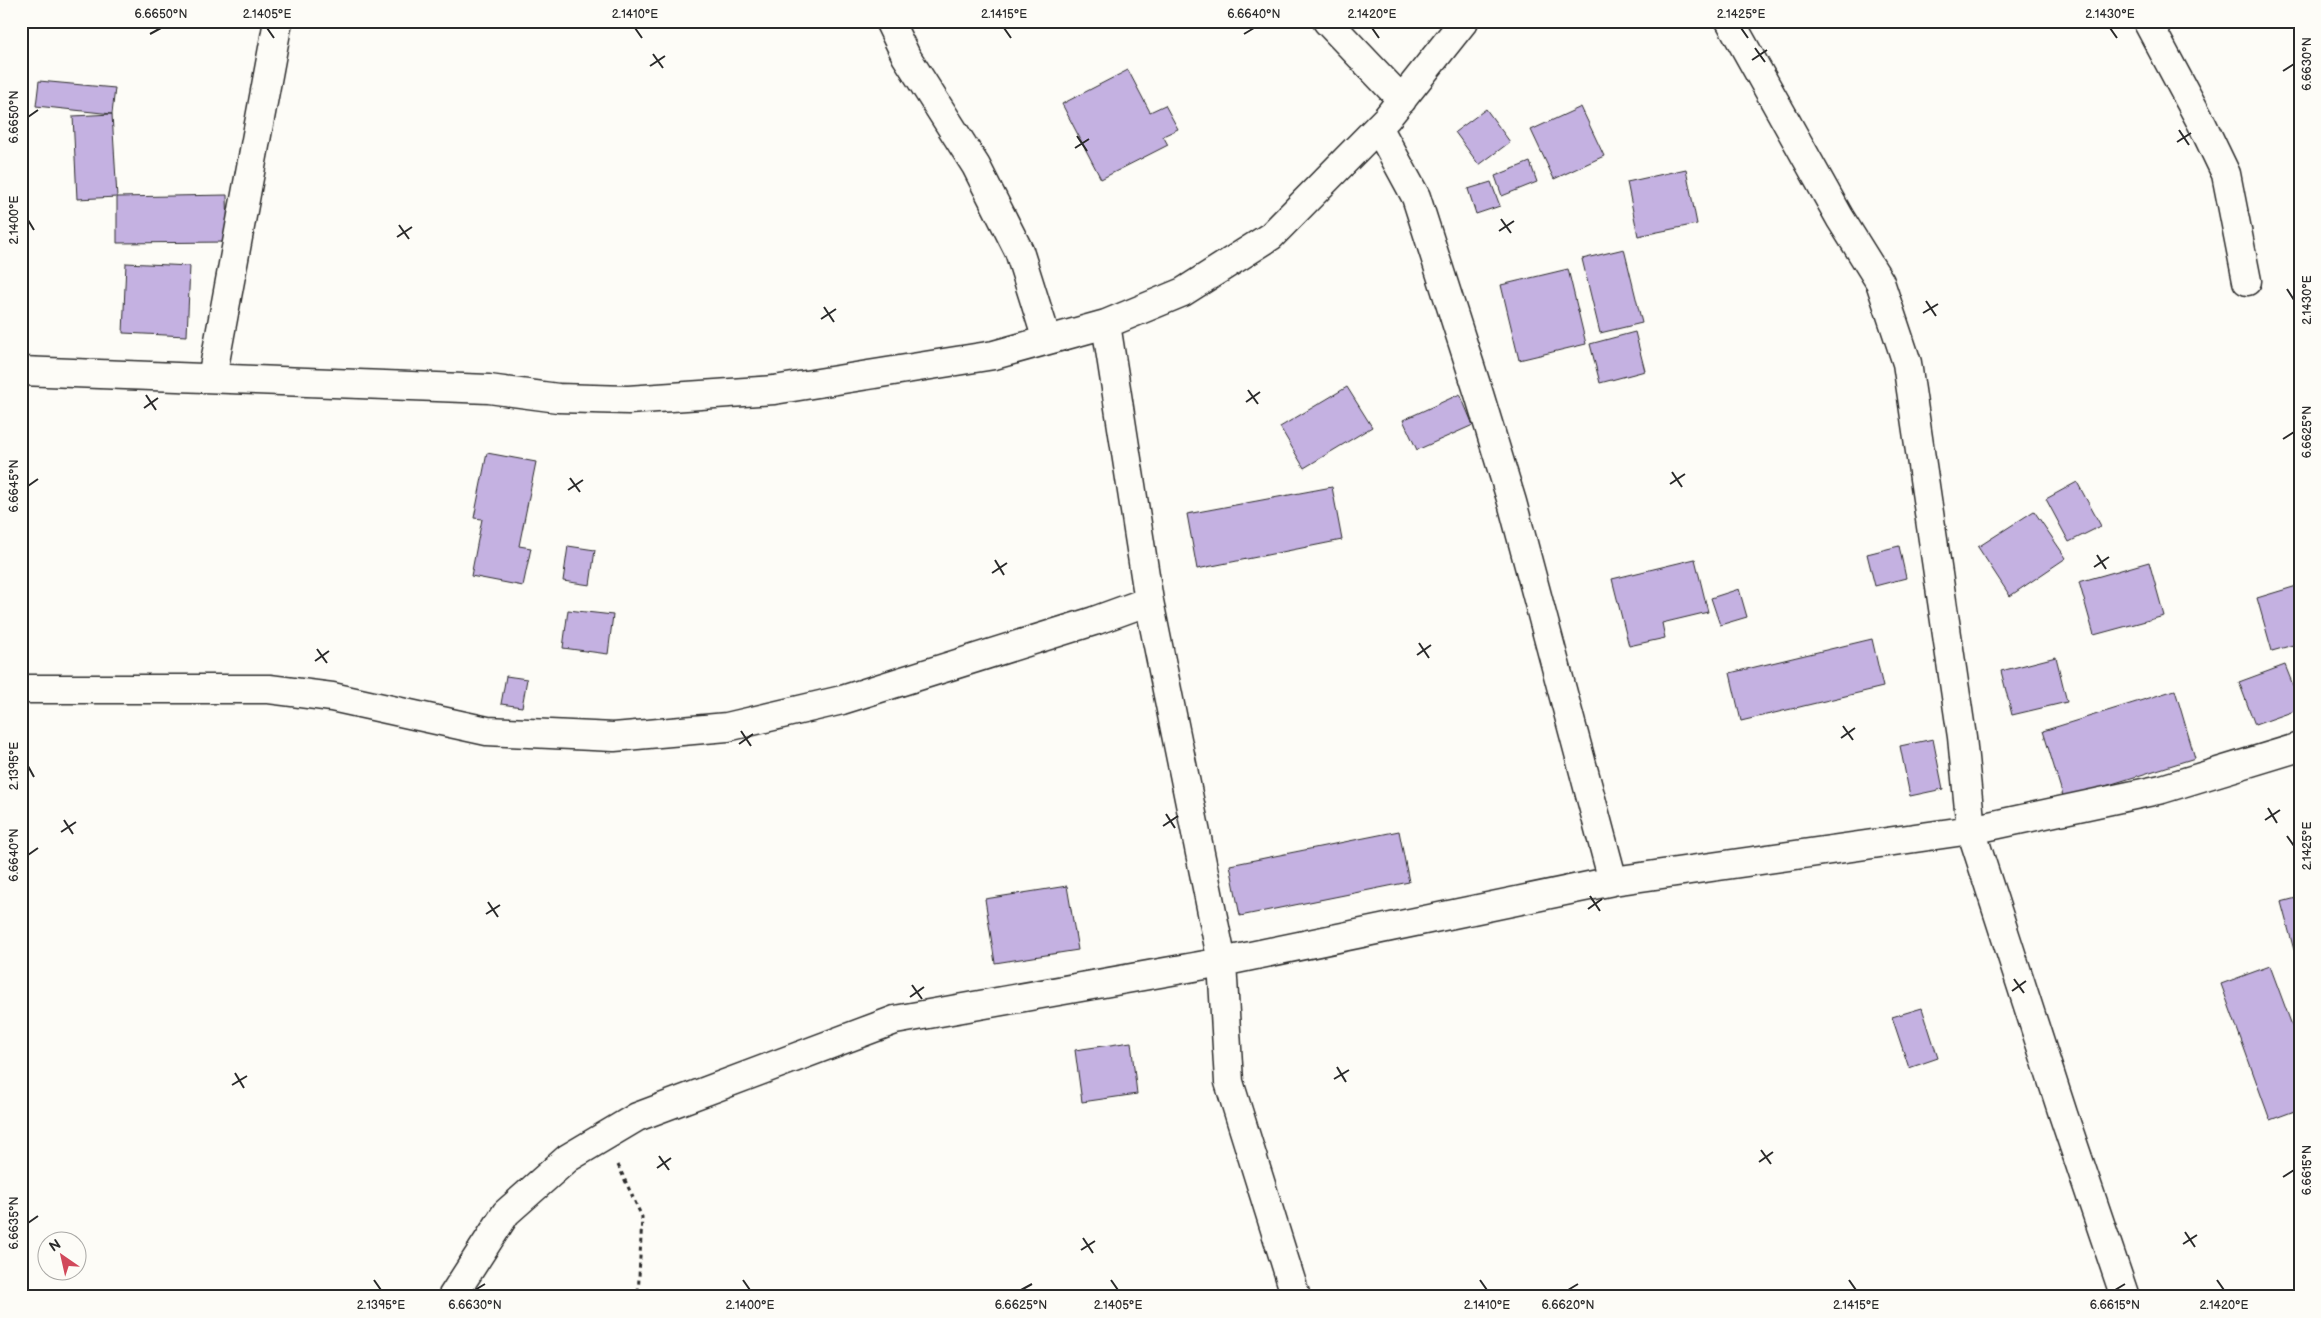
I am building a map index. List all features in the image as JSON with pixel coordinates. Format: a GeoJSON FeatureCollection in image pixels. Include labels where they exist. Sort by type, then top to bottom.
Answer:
{"type":"FeatureCollection","features":[{"type":"Feature","properties":{"kind":"street"},"geometry":{"type":"LineString","coordinates":[[212,378],[278,21]]}},
{"type":"Feature","properties":{"kind":"street"},"geometry":{"type":"LineString","coordinates":[[889,21],[906,56],[976,166],[1019,251],[1046,340]]}},
{"type":"Feature","properties":{"kind":"street"},"geometry":{"type":"LineString","coordinates":[[1327,21],[1402,100]]}},
{"type":"Feature","properties":{"kind":"street"},"geometry":{"type":"LineString","coordinates":[[21,371],[489,389],[558,398],[628,400],[774,390],[994,355],[1106,324],[1182,292],[1271,236],[1378,127],[1402,100],[1464,21]]}},
{"type":"Feature","properties":{"kind":"street"},"geometry":{"type":"LineString","coordinates":[[1730,21],[1840,218],[1880,282],[1907,363],[1962,737],[1972,830],[2062,1114],[2125,1297]]}},
{"type":"Feature","properties":{"kind":"street"},"geometry":{"type":"LineString","coordinates":[[2147,21],[2198,116],[2226,174],[2247,281]]}},
{"type":"Feature","properties":{"kind":"street"},"geometry":{"type":"LineString","coordinates":[[1378,127],[1416,197],[1480,394],[1512,502],[1613,881]]}},
{"type":"Feature","properties":{"kind":"street"},"geometry":{"type":"LineString","coordinates":[[1106,324],[1150,601],[1222,962],[1229,1082],[1296,1297]]}},
{"type":"Feature","properties":{"kind":"street"},"geometry":{"type":"LineString","coordinates":[[21,689],[269,689],[332,697],[488,731],[614,737],[727,726],[842,700],[1094,621],[1150,601]]}},
{"type":"Feature","properties":{"kind":"street"},"geometry":{"type":"LineString","coordinates":[[452,1297],[506,1213],[568,1158],[637,1117],[895,1020],[1222,962],[1613,881],[1972,830],[2162,789],[2300,747]]}},
{"type":"Feature","properties":{"kind":"path"},"geometry":{"type":"LineString","coordinates":[[602,1138],[620,1169],[642,1217],[638,1297]]}},
{"type":"Feature","properties":{"kind":"building"},"geometry":{"type":"Polygon","coordinates":[[[1128,70],[1150,112],[1165,105],[1178,129],[1163,136],[1168,145],[1101,179],[1062,104],[1128,70]]]}},
{"type":"Feature","properties":{"kind":"building"},"geometry":{"type":"Polygon","coordinates":[[[39,81],[115,88],[112,114],[36,106],[39,81]]]}},
{"type":"Feature","properties":{"kind":"building"},"geometry":{"type":"Polygon","coordinates":[[[1581,107],[1604,156],[1554,179],[1531,130],[1581,107]]]}},
{"type":"Feature","properties":{"kind":"building"},"geometry":{"type":"Polygon","coordinates":[[[1486,109],[1510,142],[1479,165],[1455,132],[1486,109]]]}},
{"type":"Feature","properties":{"kind":"building"},"geometry":{"type":"Polygon","coordinates":[[[112,114],[117,197],[77,199],[73,116],[112,114]]]}},
{"type":"Feature","properties":{"kind":"building"},"geometry":{"type":"Polygon","coordinates":[[[1530,162],[1537,182],[1502,196],[1495,176],[1530,162]]]}},
{"type":"Feature","properties":{"kind":"building"},"geometry":{"type":"Polygon","coordinates":[[[1686,169],[1697,224],[1638,236],[1627,182],[1686,169]]]}},
{"type":"Feature","properties":{"kind":"building"},"geometry":{"type":"Polygon","coordinates":[[[1491,182],[1500,206],[1476,214],[1468,189],[1491,182]]]}},
{"type":"Feature","properties":{"kind":"building"},"geometry":{"type":"Polygon","coordinates":[[[227,195],[228,242],[117,243],[117,197],[227,195]]]}},
{"type":"Feature","properties":{"kind":"building"},"geometry":{"type":"Polygon","coordinates":[[[1624,249],[1642,323],[1600,333],[1582,259],[1624,249]]]}},
{"type":"Feature","properties":{"kind":"building"},"geometry":{"type":"Polygon","coordinates":[[[126,263],[190,266],[187,336],[123,333],[126,263]]]}},
{"type":"Feature","properties":{"kind":"building"},"geometry":{"type":"Polygon","coordinates":[[[1568,269],[1586,344],[1519,360],[1501,285],[1568,269]]]}},
{"type":"Feature","properties":{"kind":"building"},"geometry":{"type":"Polygon","coordinates":[[[1635,332],[1645,371],[1600,383],[1590,344],[1635,332]]]}},
{"type":"Feature","properties":{"kind":"building"},"geometry":{"type":"Polygon","coordinates":[[[1347,387],[1372,427],[1304,468],[1280,427],[1347,387]]]}},
{"type":"Feature","properties":{"kind":"building"},"geometry":{"type":"Polygon","coordinates":[[[1460,394],[1473,425],[1417,450],[1403,420],[1460,394]]]}},
{"type":"Feature","properties":{"kind":"building"},"geometry":{"type":"Polygon","coordinates":[[[487,453],[536,462],[519,546],[531,548],[523,586],[471,576],[482,519],[474,518],[487,453]]]}},
{"type":"Feature","properties":{"kind":"building"},"geometry":{"type":"Polygon","coordinates":[[[2077,482],[2101,526],[2069,542],[2046,499],[2077,482]]]}},
{"type":"Feature","properties":{"kind":"building"},"geometry":{"type":"Polygon","coordinates":[[[1332,487],[1342,540],[1197,569],[1187,514],[1332,487]]]}},
{"type":"Feature","properties":{"kind":"building"},"geometry":{"type":"Polygon","coordinates":[[[2034,511],[2066,558],[2010,596],[1978,547],[2034,511]]]}},
{"type":"Feature","properties":{"kind":"building"},"geometry":{"type":"Polygon","coordinates":[[[568,546],[595,550],[590,585],[563,581],[568,546]]]}},
{"type":"Feature","properties":{"kind":"building"},"geometry":{"type":"Polygon","coordinates":[[[1899,546],[1906,578],[1875,586],[1867,554],[1899,546]]]}},
{"type":"Feature","properties":{"kind":"building"},"geometry":{"type":"Polygon","coordinates":[[[1695,559],[1708,612],[1662,623],[1665,638],[1629,646],[1612,579],[1695,559]]]}},
{"type":"Feature","properties":{"kind":"building"},"geometry":{"type":"Polygon","coordinates":[[[2149,562],[2164,616],[2094,635],[2079,582],[2149,562]]]}},
{"type":"Feature","properties":{"kind":"building"},"geometry":{"type":"Polygon","coordinates":[[[2300,585],[2300,643],[2272,651],[2257,598],[2300,585]]]}},
{"type":"Feature","properties":{"kind":"building"},"geometry":{"type":"Polygon","coordinates":[[[1739,589],[1747,617],[1720,625],[1711,598],[1739,589]]]}},
{"type":"Feature","properties":{"kind":"building"},"geometry":{"type":"Polygon","coordinates":[[[568,610],[613,615],[608,654],[563,648],[568,610]]]}},
{"type":"Feature","properties":{"kind":"building"},"geometry":{"type":"Polygon","coordinates":[[[1872,639],[1883,687],[1741,721],[1730,673],[1872,639]]]}},
{"type":"Feature","properties":{"kind":"building"},"geometry":{"type":"Polygon","coordinates":[[[2056,657],[2067,702],[2012,715],[2001,671],[2056,657]]]}},
{"type":"Feature","properties":{"kind":"building"},"geometry":{"type":"Polygon","coordinates":[[[2285,665],[2300,703],[2300,709],[2255,725],[2239,682],[2285,665]]]}},
{"type":"Feature","properties":{"kind":"building"},"geometry":{"type":"Polygon","coordinates":[[[506,676],[527,679],[522,707],[501,704],[506,676]]]}},
{"type":"Feature","properties":{"kind":"building"},"geometry":{"type":"Polygon","coordinates":[[[2175,690],[2195,758],[2064,799],[2043,731],[2175,690]]]}},
{"type":"Feature","properties":{"kind":"building"},"geometry":{"type":"Polygon","coordinates":[[[1933,739],[1943,789],[1910,796],[1900,746],[1933,739]]]}},
{"type":"Feature","properties":{"kind":"building"},"geometry":{"type":"Polygon","coordinates":[[[1399,831],[1409,882],[1240,916],[1230,865],[1399,831]]]}},
{"type":"Feature","properties":{"kind":"building"},"geometry":{"type":"Polygon","coordinates":[[[1067,886],[1078,950],[995,963],[985,899],[1067,886]]]}},
{"type":"Feature","properties":{"kind":"building"},"geometry":{"type":"Polygon","coordinates":[[[2300,897],[2300,949],[2294,950],[2281,902],[2300,897]]]}},
{"type":"Feature","properties":{"kind":"building"},"geometry":{"type":"Polygon","coordinates":[[[2270,966],[2300,1047],[2300,1109],[2270,1120],[2221,984],[2270,966]]]}},
{"type":"Feature","properties":{"kind":"building"},"geometry":{"type":"Polygon","coordinates":[[[1922,1008],[1938,1058],[1909,1068],[1892,1017],[1922,1008]]]}},
{"type":"Feature","properties":{"kind":"building"},"geometry":{"type":"Polygon","coordinates":[[[1131,1042],[1137,1094],[1082,1102],[1075,1050],[1131,1042]]]}}]}
